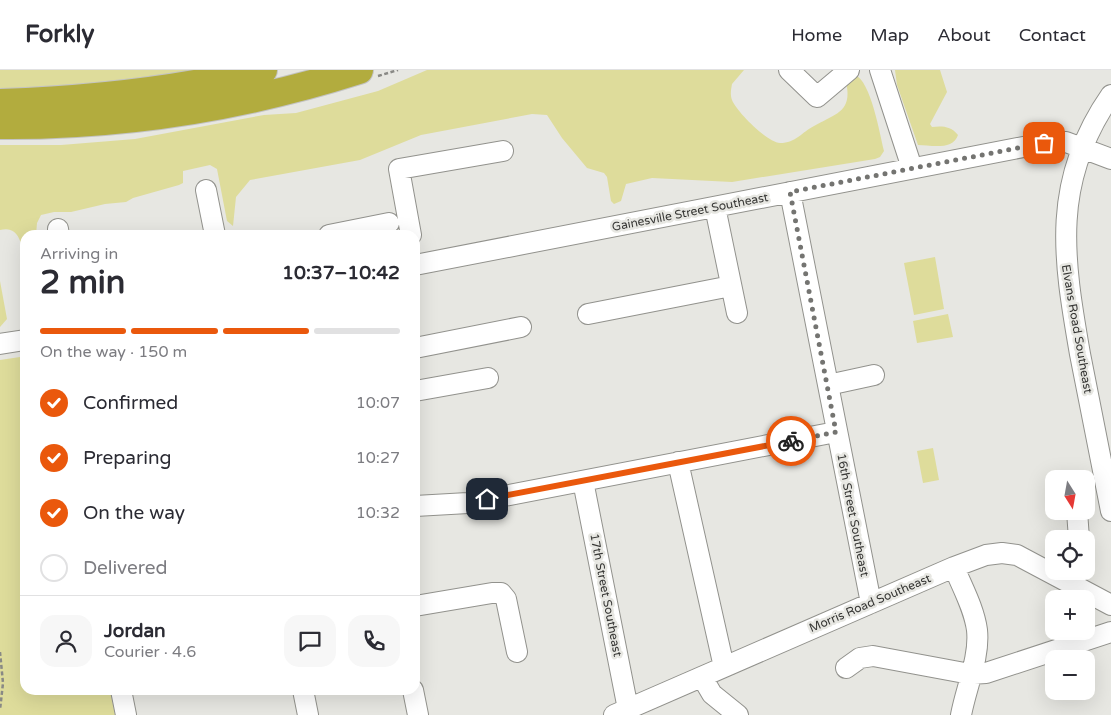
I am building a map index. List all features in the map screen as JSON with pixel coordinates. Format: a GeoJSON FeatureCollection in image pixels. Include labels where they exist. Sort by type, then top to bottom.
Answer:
{"type":"FeatureCollection","features":[{"type":"Feature","properties":{"kind":"highway"},"geometry":{"type":"LineString","coordinates":[[0,102],[127,95],[263,70]]}},
{"type":"Feature","properties":{"kind":"highway"},"geometry":{"type":"LineString","coordinates":[[0,125],[73,124],[166,114],[256,98],[359,70]]}},
{"type":"Feature","properties":{"kind":"street"},"geometry":{"type":"LineString","coordinates":[[789,70],[817,97],[849,70]]}},
{"type":"Feature","properties":{"kind":"street"},"geometry":{"type":"LineString","coordinates":[[880,70],[912,168]]}},
{"type":"Feature","properties":{"kind":"street","name":"Elvans Road Southeast"},"geometry":{"type":"LineString","coordinates":[[1111,95],[1094,123],[1082,149],[1069,194],[1065,216],[1065,253],[1071,306],[1111,511]]}},
{"type":"Feature","properties":{"kind":"street","name":"Gainesville Street Southeast"},"geometry":{"type":"LineString","coordinates":[[420,261],[715,207],[1050,142],[1066,142],[1111,159]]}},
{"type":"Feature","properties":{"kind":"street"},"geometry":{"type":"LineString","coordinates":[[410,230],[400,169],[503,151]]}},
{"type":"Feature","properties":{"kind":"street"},"geometry":{"type":"LineString","coordinates":[[206,190],[214,230]]}},
{"type":"Feature","properties":{"kind":"street","name":"16th Street Southeast"},"geometry":{"type":"LineString","coordinates":[[790,192],[870,603]]}},
{"type":"Feature","properties":{"kind":"street"},"geometry":{"type":"LineString","coordinates":[[715,207],[737,313]]}},
{"type":"Feature","properties":{"kind":"street"},"geometry":{"type":"LineString","coordinates":[[354,230],[389,223]]}},
{"type":"Feature","properties":{"kind":"street"},"geometry":{"type":"LineString","coordinates":[[588,314],[732,286]]}},
{"type":"Feature","properties":{"kind":"street"},"geometry":{"type":"LineString","coordinates":[[420,347],[521,327]]}},
{"type":"Feature","properties":{"kind":"street"},"geometry":{"type":"LineString","coordinates":[[0,344],[20,341]]}},
{"type":"Feature","properties":{"kind":"street"},"geometry":{"type":"LineString","coordinates":[[828,385],[874,375]]}},
{"type":"Feature","properties":{"kind":"street"},"geometry":{"type":"LineString","coordinates":[[420,390],[488,378]]}},
{"type":"Feature","properties":{"kind":"street"},"geometry":{"type":"LineString","coordinates":[[420,506],[468,503],[836,432]]}},
{"type":"Feature","properties":{"kind":"street"},"geometry":{"type":"LineString","coordinates":[[678,462],[724,667]]}},
{"type":"Feature","properties":{"kind":"street","name":"17th Street Southeast"},"geometry":{"type":"LineString","coordinates":[[583,481],[621,712]]}},
{"type":"Feature","properties":{"kind":"street","name":"Morris Road Southeast"},"geometry":{"type":"LineString","coordinates":[[621,712],[870,603],[986,555],[1017,555],[1045,567]]}},
{"type":"Feature","properties":{"kind":"street"},"geometry":{"type":"LineString","coordinates":[[954,567],[971,608],[976,627],[976,642],[962,715]]}},
{"type":"Feature","properties":{"kind":"street","name":"Morris Road Southeast"},"geometry":{"type":"LineString","coordinates":[[1073,580],[1111,605]]}},
{"type":"Feature","properties":{"kind":"street"},"geometry":{"type":"LineString","coordinates":[[420,605],[492,592],[501,593],[506,599],[517,652]]}},
{"type":"Feature","properties":{"kind":"street"},"geometry":{"type":"LineString","coordinates":[[846,668],[860,658],[873,656],[970,674],[986,672],[1111,632]]}},
{"type":"Feature","properties":{"kind":"street"},"geometry":{"type":"LineString","coordinates":[[702,677],[712,694],[738,715]]}},
{"type":"Feature","properties":{"kind":"street"},"geometry":{"type":"LineString","coordinates":[[121,695],[126,715]]}},
{"type":"Feature","properties":{"kind":"street"},"geometry":{"type":"LineString","coordinates":[[304,695],[308,715]]}},
{"type":"Feature","properties":{"kind":"street"},"geometry":{"type":"LineString","coordinates":[[414,695],[418,715]]}},
{"type":"Feature","properties":{"kind":"path"},"geometry":{"type":"LineString","coordinates":[[0,652],[3,683],[0,710]]}},
{"type":"Feature","properties":{"kind":"shaded area"},"geometry":{"type":"Polygon","coordinates":[[[0,70],[219,70],[170,79],[0,91],[0,70]]]}},
{"type":"Feature","properties":{"kind":"shaded area"},"geometry":{"type":"Polygon","coordinates":[[[427,70],[744,70],[732,84],[732,100],[740,112],[760,132],[774,141],[786,143],[840,111],[847,100],[846,82],[855,75],[861,79],[870,97],[884,151],[880,157],[875,159],[732,182],[652,178],[626,184],[621,201],[614,204],[611,201],[607,177],[604,173],[587,168],[562,138],[547,115],[532,114],[421,135],[360,160],[250,180],[236,197],[233,226],[227,221],[217,169],[210,165],[183,171],[183,183],[179,185],[133,198],[126,202],[105,204],[71,212],[54,212],[41,215],[36,230],[20,230],[20,241],[18,236],[11,230],[0,230],[0,145],[61,145],[135,139],[264,115],[296,113],[378,91],[427,70]]]}},
{"type":"Feature","properties":{"kind":"shaded area"},"geometry":{"type":"Polygon","coordinates":[[[895,70],[940,70],[947,92],[930,124],[932,127],[946,127],[952,130],[958,135],[955,140],[941,146],[918,145],[897,85],[895,70]]]}},
{"type":"Feature","properties":{"kind":"shaded area"},"geometry":{"type":"Polygon","coordinates":[[[935,257],[944,309],[914,315],[904,263],[935,257]]]}},
{"type":"Feature","properties":{"kind":"shaded area"},"geometry":{"type":"Polygon","coordinates":[[[0,281],[7,319],[0,327],[0,281]]]}},
{"type":"Feature","properties":{"kind":"shaded area"},"geometry":{"type":"Polygon","coordinates":[[[948,314],[953,337],[917,343],[913,321],[948,314]]]}},
{"type":"Feature","properties":{"kind":"shaded area"},"geometry":{"type":"Polygon","coordinates":[[[20,357],[20,695],[111,695],[115,715],[0,715],[0,360],[20,357]]]}},
{"type":"Feature","properties":{"kind":"shaded area"},"geometry":{"type":"Polygon","coordinates":[[[933,448],[939,480],[923,483],[917,451],[933,448]]]}},
{"type":"Feature","properties":{"kind":"way so far"},"geometry":{"type":"LineString","coordinates":[[791,441],[836,432],[790,192],[1044,143]]}},
{"type":"Feature","properties":{"kind":"route"},"geometry":{"type":"LineString","coordinates":[[487,499],[791,441]]}}]}
